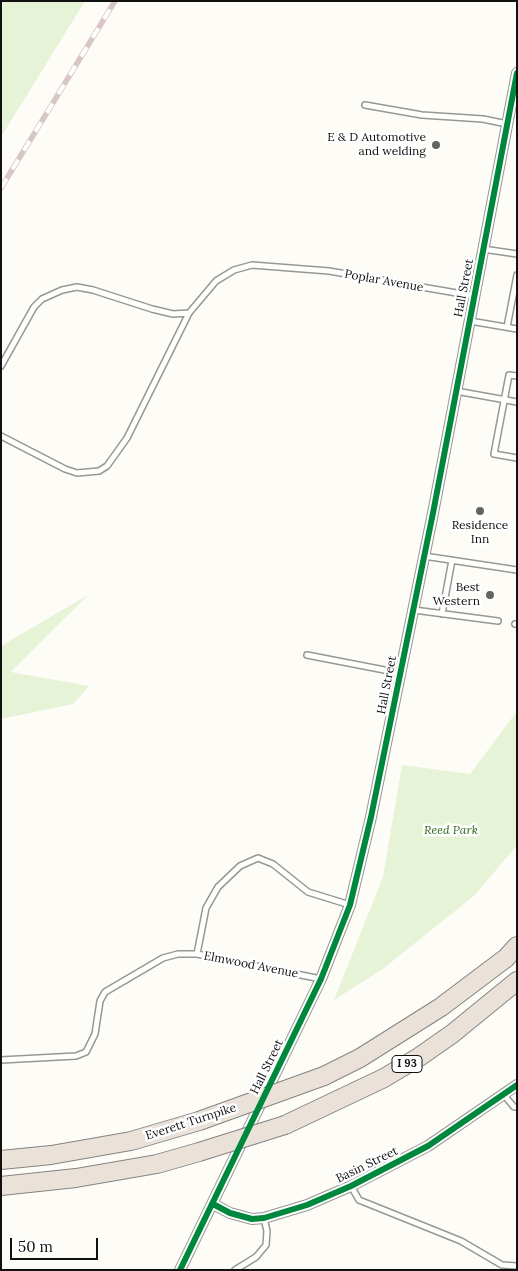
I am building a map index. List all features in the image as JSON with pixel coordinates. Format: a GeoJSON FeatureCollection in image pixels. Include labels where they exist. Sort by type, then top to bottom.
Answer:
{"type":"FeatureCollection","features":[{"type":"Feature","properties":{"kind":"highway","name":"Everett Turnpike"},"geometry":{"type":"LineString","coordinates":[[1,1160],[51,1155],[131,1141],[199,1121],[324,1076],[360,1058],[441,1007],[511,952],[517,942]]}},
{"type":"Feature","properties":{"kind":"highway","name":"I 93"},"geometry":{"type":"LineString","coordinates":[[1,1186],[85,1176],[156,1164],[285,1125],[384,1078],[419,1057],[452,1034],[517,981]]}},
{"type":"Feature","properties":{"kind":"street","name":"Hall Street"},"geometry":{"type":"LineString","coordinates":[[180,1270],[321,979],[350,904],[372,817],[483,249],[512,125],[516,78]]}},
{"type":"Feature","properties":{"kind":"street","name":"Basin Street"},"geometry":{"type":"LineString","coordinates":[[213,1204],[242,1217],[264,1218],[307,1205],[351,1186],[428,1146],[517,1085]]}},
{"type":"Feature","properties":{"kind":"lane"},"geometry":{"type":"LineString","coordinates":[[365,105],[422,115],[484,120],[512,125]]}},
{"type":"Feature","properties":{"kind":"lane"},"geometry":{"type":"LineString","coordinates":[[483,249],[517,254]]}},
{"type":"Feature","properties":{"kind":"lane","name":"Poplar Avenue"},"geometry":{"type":"LineString","coordinates":[[1,436],[65,469],[77,473],[89,474],[103,468],[117,454],[127,438],[189,313],[216,281],[234,270],[252,265],[329,271],[474,296]]}},
{"type":"Feature","properties":{"kind":"lane"},"geometry":{"type":"LineString","coordinates":[[507,327],[517,275]]}},
{"type":"Feature","properties":{"kind":"lane"},"geometry":{"type":"LineString","coordinates":[[1,366],[34,307],[42,299],[62,290],[77,287],[173,314],[189,313]]}},
{"type":"Feature","properties":{"kind":"lane"},"geometry":{"type":"LineString","coordinates":[[470,321],[517,328]]}},
{"type":"Feature","properties":{"kind":"lane"},"geometry":{"type":"LineString","coordinates":[[517,376],[509,375],[494,454],[517,458]]}},
{"type":"Feature","properties":{"kind":"lane"},"geometry":{"type":"LineString","coordinates":[[456,391],[517,402]]}},
{"type":"Feature","properties":{"kind":"lane"},"geometry":{"type":"LineString","coordinates":[[424,556],[517,570]]}},
{"type":"Feature","properties":{"kind":"lane"},"geometry":{"type":"LineString","coordinates":[[442,614],[452,560]]}},
{"type":"Feature","properties":{"kind":"lane"},"geometry":{"type":"LineString","coordinates":[[413,610],[498,621]]}},
{"type":"Feature","properties":{"kind":"lane"},"geometry":{"type":"LineString","coordinates":[[307,655],[401,673]]}},
{"type":"Feature","properties":{"kind":"lane","name":"Elmwood Avenue"},"geometry":{"type":"LineString","coordinates":[[321,979],[197,954],[206,908],[218,887],[240,866],[258,858],[267,860],[308,892],[350,904]]}},
{"type":"Feature","properties":{"kind":"lane"},"geometry":{"type":"LineString","coordinates":[[1,1060],[76,1056],[86,1052],[95,1034],[100,1001],[105,992],[163,958],[178,954],[197,954]]}},
{"type":"Feature","properties":{"kind":"lane"},"geometry":{"type":"LineString","coordinates":[[504,1095],[514,1107],[517,1107]]}},
{"type":"Feature","properties":{"kind":"lane"},"geometry":{"type":"LineString","coordinates":[[351,1186],[359,1200],[461,1241],[502,1265],[517,1266]]}},
{"type":"Feature","properties":{"kind":"lane"},"geometry":{"type":"LineString","coordinates":[[234,1270],[256,1257],[266,1245],[267,1231],[264,1218]]}},
{"type":"Feature","properties":{"kind":"green space"},"geometry":{"type":"Polygon","coordinates":[[[1,1],[85,1],[1,137],[1,1]]]}},
{"type":"Feature","properties":{"kind":"green space"},"geometry":{"type":"Polygon","coordinates":[[[88,595],[11,672],[89,686],[73,704],[1,719],[1,646],[88,595]]]}},
{"type":"Feature","properties":{"kind":"green space","name":"Reed Park"},"geometry":{"type":"Polygon","coordinates":[[[517,711],[517,845],[475,895],[384,968],[334,1000],[383,877],[402,765],[470,774],[517,711]]]}},
{"type":"Feature","properties":{"kind":"railway"},"geometry":{"type":"LineString","coordinates":[[1,188],[115,1]]}},
{"type":"Feature","properties":{"kind":"cycle path"},"geometry":{"type":"LineString","coordinates":[[180,1270],[321,979],[350,905],[371,817],[433,513],[517,73]]}},
{"type":"Feature","properties":{"kind":"cycle path"},"geometry":{"type":"LineString","coordinates":[[213,1204],[230,1213],[252,1219],[264,1218],[307,1205],[351,1186],[428,1146],[517,1085]]}},
{"type":"Feature","properties":{"kind":"place","name":"E & D Automotive and welding"},"geometry":{"type":"Point","coordinates":[436,145]}},
{"type":"Feature","properties":{"kind":"place","name":"Residence Inn"},"geometry":{"type":"Point","coordinates":[480,511]}},
{"type":"Feature","properties":{"kind":"place","name":"Best Western"},"geometry":{"type":"Point","coordinates":[490,595]}}]}
